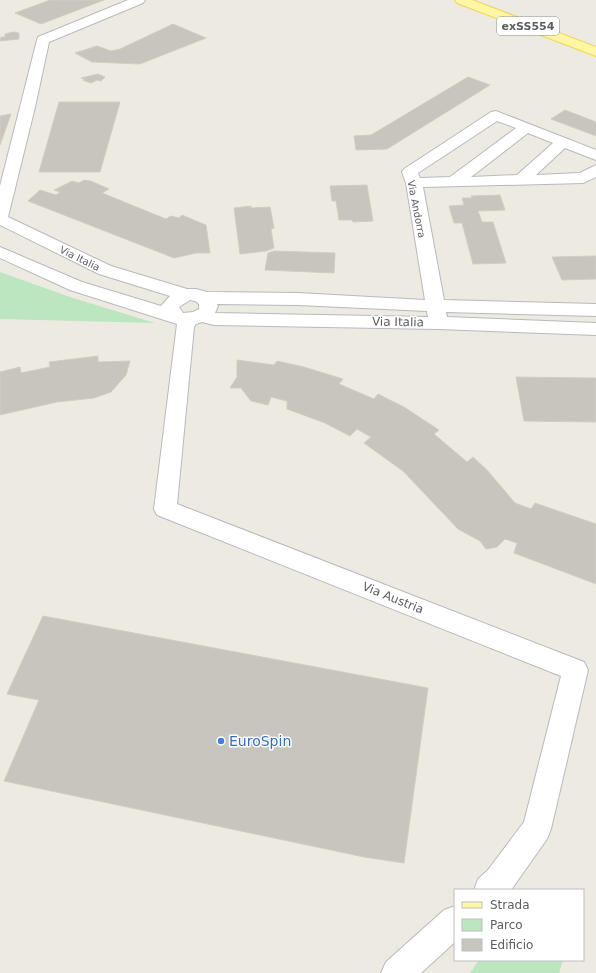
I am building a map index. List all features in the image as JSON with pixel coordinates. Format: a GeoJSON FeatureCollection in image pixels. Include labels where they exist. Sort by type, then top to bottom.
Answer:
{"type":"FeatureCollection","features":[{"type":"Feature","properties":{"kind":"main road","name":"exSS554"},"geometry":{"type":"LineString","coordinates":[[461,0],[596,52]]}},
{"type":"Feature","properties":{"kind":"main road","name":"exSS554"},"geometry":{"type":"LineString","coordinates":[[486,0],[596,41]]}},
{"type":"Feature","properties":{"kind":"street"},"geometry":{"type":"LineString","coordinates":[[0,218],[7,160],[28,107],[43,40],[139,0]]}},
{"type":"Feature","properties":{"kind":"street","name":"Via Andorra"},"geometry":{"type":"LineString","coordinates":[[437,314],[414,183],[410,172],[496,115],[527,127]]}},
{"type":"Feature","properties":{"kind":"street"},"geometry":{"type":"LineString","coordinates":[[454,182],[527,127],[596,155]]}},
{"type":"Feature","properties":{"kind":"street"},"geometry":{"type":"LineString","coordinates":[[521,180],[562,142]]}},
{"type":"Feature","properties":{"kind":"street"},"geometry":{"type":"LineString","coordinates":[[414,183],[583,178],[596,170]]}},
{"type":"Feature","properties":{"kind":"street","name":"Via Italia"},"geometry":{"type":"LineString","coordinates":[[0,218],[105,270],[196,296],[298,298],[437,314],[596,329]]}},
{"type":"Feature","properties":{"kind":"street","name":"Via Italia"},"geometry":{"type":"LineString","coordinates":[[0,252],[76,286],[188,317],[214,319],[596,310]]}},
{"type":"Feature","properties":{"kind":"street"},"geometry":{"type":"LineString","coordinates":[[196,296],[209,306],[206,313],[188,317],[170,310],[170,306],[176,298],[196,296]]}},
{"type":"Feature","properties":{"kind":"street","name":"Via Austria"},"geometry":{"type":"LineString","coordinates":[[188,317],[185,327],[165,508],[575,670],[537,829],[499,881],[490,889]]}},
{"type":"Feature","properties":{"kind":"street"},"geometry":{"type":"LineString","coordinates":[[397,973],[454,922]]}},
{"type":"Feature","properties":{"kind":"green space"},"geometry":{"type":"Polygon","coordinates":[[[0,272],[70,297],[155,323],[0,319],[0,272]]]}},
{"type":"Feature","properties":{"kind":"green space"},"geometry":{"type":"Polygon","coordinates":[[[478,961],[563,961],[559,973],[470,973],[478,961]]]}},
{"type":"Feature","properties":{"kind":"building"},"geometry":{"type":"Polygon","coordinates":[[[50,0],[104,0],[41,24],[15,13],[50,0]]]}},
{"type":"Feature","properties":{"kind":"building"},"geometry":{"type":"Polygon","coordinates":[[[173,24],[206,38],[140,64],[92,62],[75,53],[97,46],[111,51],[120,49],[173,24]]]}},
{"type":"Feature","properties":{"kind":"building"},"geometry":{"type":"Polygon","coordinates":[[[13,32],[19,33],[19,39],[0,41],[1,37],[5,37],[5,34],[13,32]]]}},
{"type":"Feature","properties":{"kind":"building"},"geometry":{"type":"Polygon","coordinates":[[[98,74],[105,77],[101,81],[97,80],[91,83],[81,78],[98,74]]]}},
{"type":"Feature","properties":{"kind":"building"},"geometry":{"type":"Polygon","coordinates":[[[468,77],[490,85],[387,149],[356,150],[354,136],[371,135],[468,77]]]}},
{"type":"Feature","properties":{"kind":"building"},"geometry":{"type":"Polygon","coordinates":[[[59,102],[120,102],[100,172],[39,172],[59,102]]]}},
{"type":"Feature","properties":{"kind":"building"},"geometry":{"type":"Polygon","coordinates":[[[565,110],[596,122],[596,136],[551,119],[565,110]]]}},
{"type":"Feature","properties":{"kind":"building"},"geometry":{"type":"Polygon","coordinates":[[[11,114],[0,145],[0,116],[11,114]]]}},
{"type":"Feature","properties":{"kind":"building"},"geometry":{"type":"Polygon","coordinates":[[[84,180],[91,181],[109,189],[102,193],[166,219],[171,216],[179,218],[182,215],[206,225],[210,253],[196,253],[174,258],[28,201],[40,190],[56,195],[60,192],[54,190],[72,181],[79,183],[84,180]]]}},
{"type":"Feature","properties":{"kind":"building"},"geometry":{"type":"Polygon","coordinates":[[[367,185],[373,221],[353,222],[352,220],[339,220],[336,201],[332,201],[330,186],[367,185]]]}},
{"type":"Feature","properties":{"kind":"building"},"geometry":{"type":"Polygon","coordinates":[[[500,195],[505,210],[478,211],[482,222],[493,222],[506,263],[473,264],[462,223],[454,223],[449,206],[464,205],[462,198],[472,198],[471,196],[500,195]]]}},
{"type":"Feature","properties":{"kind":"building"},"geometry":{"type":"Polygon","coordinates":[[[251,206],[251,208],[270,207],[274,228],[271,229],[274,248],[266,251],[240,254],[234,208],[251,206]]]}},
{"type":"Feature","properties":{"kind":"building"},"geometry":{"type":"Polygon","coordinates":[[[274,251],[335,253],[334,273],[265,270],[268,253],[274,251]]]}},
{"type":"Feature","properties":{"kind":"building"},"geometry":{"type":"Polygon","coordinates":[[[596,256],[596,279],[562,280],[552,257],[596,256]]]}},
{"type":"Feature","properties":{"kind":"building"},"geometry":{"type":"Polygon","coordinates":[[[98,356],[98,362],[130,361],[126,375],[111,392],[94,398],[57,402],[0,415],[0,372],[20,367],[21,373],[50,367],[49,362],[98,356]]]}},
{"type":"Feature","properties":{"kind":"building"},"geometry":{"type":"Polygon","coordinates":[[[237,360],[274,365],[277,361],[304,367],[343,379],[339,384],[374,399],[378,394],[404,407],[439,430],[434,434],[467,462],[473,457],[487,470],[515,503],[531,509],[535,503],[596,524],[596,584],[514,553],[517,543],[505,539],[497,547],[486,549],[480,541],[458,529],[403,471],[364,443],[371,437],[357,429],[350,436],[325,423],[287,409],[287,401],[271,397],[268,405],[251,401],[241,388],[230,388],[237,377],[237,360]]]}},
{"type":"Feature","properties":{"kind":"building"},"geometry":{"type":"Polygon","coordinates":[[[516,377],[596,378],[596,422],[524,421],[516,377]]]}},
{"type":"Feature","properties":{"kind":"building","name":"EuroSpin"},"geometry":{"type":"Polygon","coordinates":[[[43,616],[428,688],[404,863],[364,857],[4,781],[39,700],[7,694],[43,616]]]}},
{"type":"Feature","properties":{"kind":"place","name":"EuroSpin"},"geometry":{"type":"Point","coordinates":[221,741]}}]}
